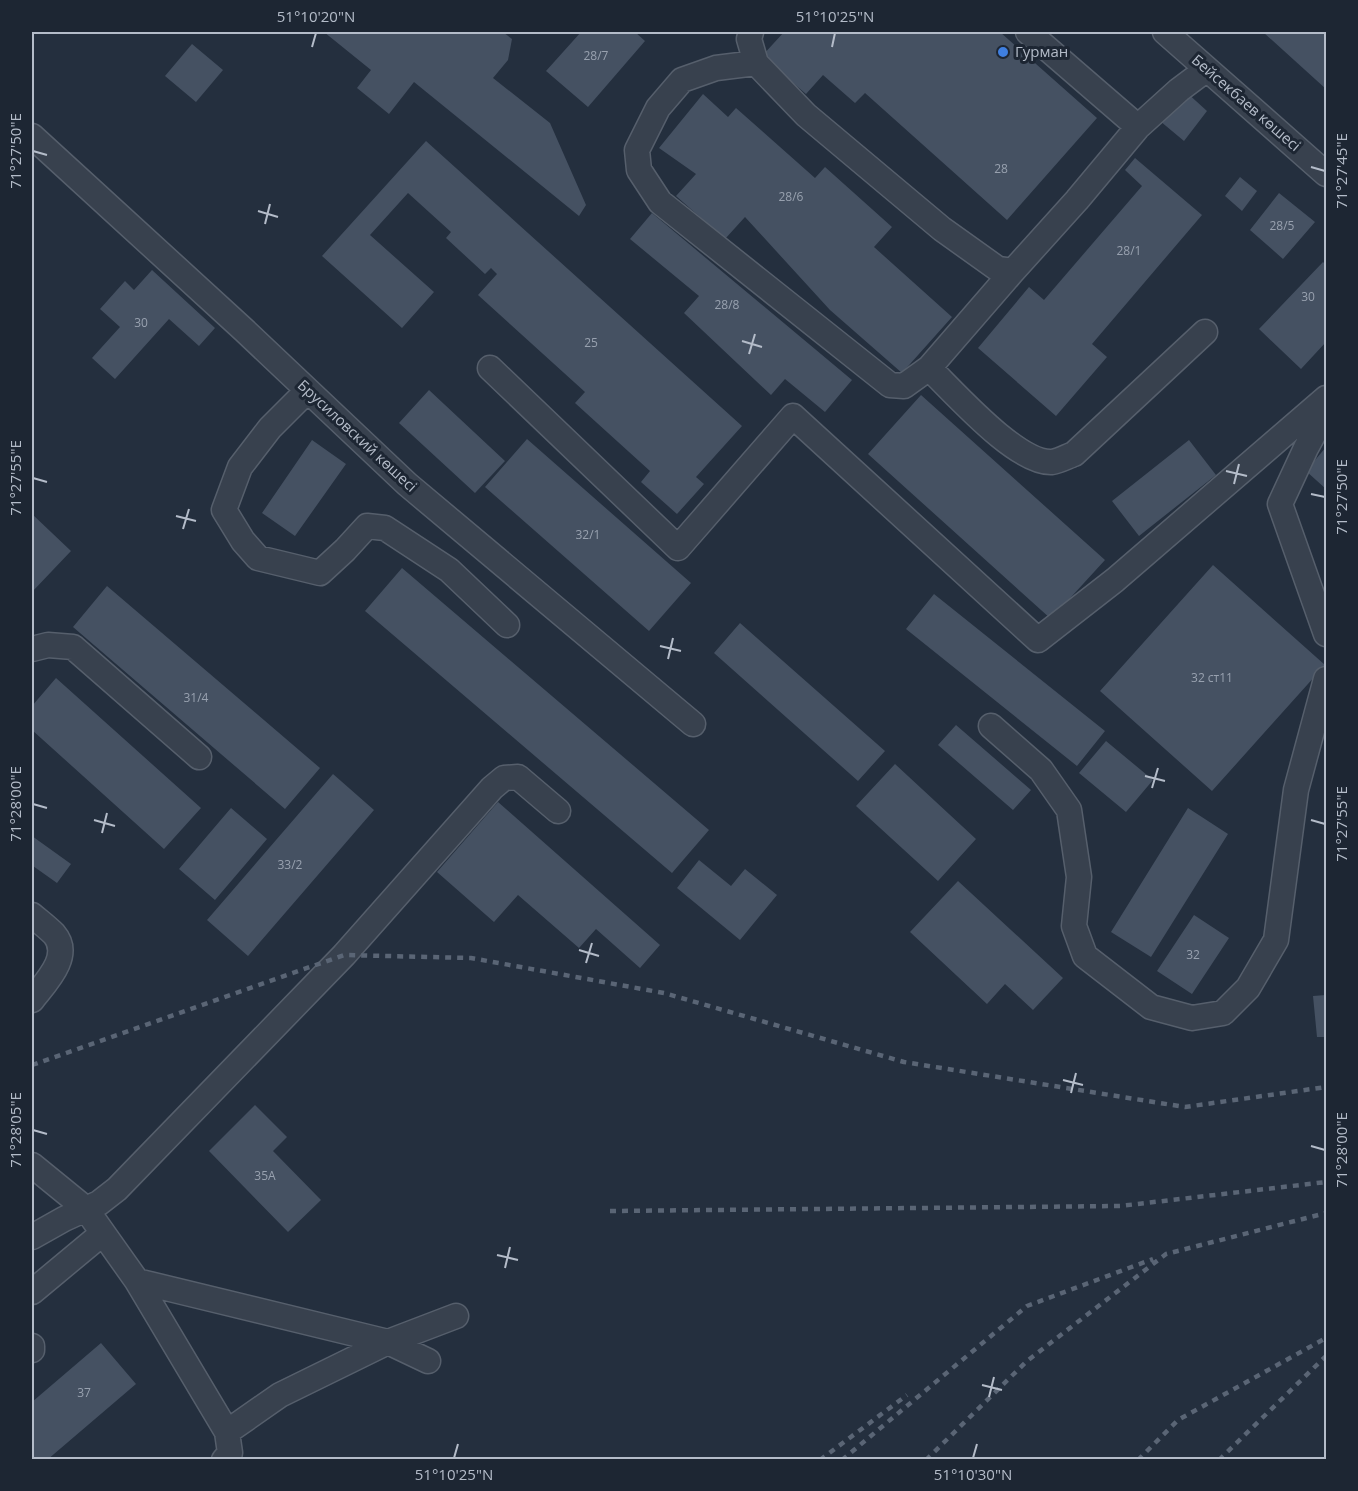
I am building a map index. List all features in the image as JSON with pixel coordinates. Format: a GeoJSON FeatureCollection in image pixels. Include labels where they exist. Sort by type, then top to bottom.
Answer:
{"type":"FeatureCollection","features":[{"type":"Feature","properties":{"kind":"street"},"geometry":{"type":"LineString","coordinates":[[751,32],[749,39],[756,63],[806,115],[942,229],[998,269],[1013,271]]}},
{"type":"Feature","properties":{"kind":"street"},"geometry":{"type":"LineString","coordinates":[[1028,32],[1138,127]]}},
{"type":"Feature","properties":{"kind":"street","name":"Бейсекбаев көшесі"},"geometry":{"type":"LineString","coordinates":[[1165,32],[1326,174]]}},
{"type":"Feature","properties":{"kind":"street"},"geometry":{"type":"LineString","coordinates":[[756,63],[716,68],[682,80],[658,108],[637,150],[639,170],[660,202],[890,385],[904,386],[929,368],[1138,127],[1179,90],[1207,69]]}},
{"type":"Feature","properties":{"kind":"street","name":"Брусиловский көшесі"},"geometry":{"type":"LineString","coordinates":[[32,136],[244,330],[407,484],[693,724]]}},
{"type":"Feature","properties":{"kind":"street"},"geometry":{"type":"LineString","coordinates":[[929,368],[1011,446],[1033,459],[1054,462],[1074,453],[1204,332]]}},
{"type":"Feature","properties":{"kind":"street"},"geometry":{"type":"LineString","coordinates":[[489,368],[678,548],[793,416],[1038,640],[1115,580],[1326,398]]}},
{"type":"Feature","properties":{"kind":"street"},"geometry":{"type":"LineString","coordinates":[[307,391],[270,429],[240,467],[224,510],[243,541],[258,558],[320,573],[367,526],[385,528],[448,570],[507,625]]}},
{"type":"Feature","properties":{"kind":"street"},"geometry":{"type":"LineString","coordinates":[[1326,411],[1280,504],[1326,634]]}},
{"type":"Feature","properties":{"kind":"street"},"geometry":{"type":"LineString","coordinates":[[32,649],[48,645],[73,647],[199,757]]}},
{"type":"Feature","properties":{"kind":"street"},"geometry":{"type":"LineString","coordinates":[[991,726],[1041,770],[1069,810],[1079,877],[1074,926],[1085,956],[1151,1007],[1192,1018],[1223,1013],[1248,988],[1276,940],[1296,790],[1326,679]]}},
{"type":"Feature","properties":{"kind":"street"},"geometry":{"type":"LineString","coordinates":[[32,1237],[99,1203],[117,1189],[344,955],[492,788],[504,778],[518,777],[558,811]]}},
{"type":"Feature","properties":{"kind":"street"},"geometry":{"type":"LineString","coordinates":[[32,915],[55,935],[61,950],[54,973],[32,1000]]}},
{"type":"Feature","properties":{"kind":"street"},"geometry":{"type":"LineString","coordinates":[[32,1165],[86,1209],[137,1281],[231,1451],[280,1395],[388,1342],[456,1316]]}},
{"type":"Feature","properties":{"kind":"street"},"geometry":{"type":"LineString","coordinates":[[32,1292],[103,1233]]}},
{"type":"Feature","properties":{"kind":"street"},"geometry":{"type":"LineString","coordinates":[[137,1281],[388,1342],[428,1361]]}},
{"type":"Feature","properties":{"kind":"building"},"geometry":{"type":"Polygon","coordinates":[[[324,32],[503,32],[512,39],[508,60],[493,78],[550,123],[586,205],[579,216],[414,82],[389,114],[357,88],[371,70],[324,32]]]}},
{"type":"Feature","properties":{"kind":"building"},"geometry":{"type":"Polygon","coordinates":[[[581,32],[635,32],[645,41],[588,107],[546,71],[581,32]]]}},
{"type":"Feature","properties":{"kind":"building"},"geometry":{"type":"Polygon","coordinates":[[[784,32],[1000,32],[1097,118],[1007,220],[865,93],[855,103],[823,75],[806,94],[762,56],[784,32]]]}},
{"type":"Feature","properties":{"kind":"building"},"geometry":{"type":"Polygon","coordinates":[[[1263,32],[1326,32],[1326,89],[1263,32]]]}},
{"type":"Feature","properties":{"kind":"building"},"geometry":{"type":"Polygon","coordinates":[[[192,44],[223,70],[196,102],[165,76],[192,44]]]}},
{"type":"Feature","properties":{"kind":"building"},"geometry":{"type":"Polygon","coordinates":[[[1185,91],[1207,111],[1184,141],[1160,121],[1185,91]]]}},
{"type":"Feature","properties":{"kind":"building"},"geometry":{"type":"Polygon","coordinates":[[[703,94],[728,117],[736,108],[815,178],[825,167],[892,227],[874,247],[952,317],[902,373],[830,310],[745,217],[725,239],[676,196],[696,174],[659,148],[703,94]]]}},
{"type":"Feature","properties":{"kind":"building"},"geometry":{"type":"Polygon","coordinates":[[[426,141],[742,426],[696,477],[704,484],[677,514],[641,482],[650,471],[575,403],[585,392],[478,295],[497,274],[491,268],[485,274],[446,238],[451,232],[408,193],[370,235],[434,292],[402,328],[322,256],[426,141]]]}},
{"type":"Feature","properties":{"kind":"building"},"geometry":{"type":"Polygon","coordinates":[[[1135,158],[1202,215],[1092,344],[1107,357],[1056,416],[978,348],[1029,287],[1044,300],[1142,186],[1125,170],[1135,158]]]}},
{"type":"Feature","properties":{"kind":"building"},"geometry":{"type":"Polygon","coordinates":[[[1240,177],[1257,191],[1242,211],[1225,196],[1240,177]]]}},
{"type":"Feature","properties":{"kind":"building"},"geometry":{"type":"Polygon","coordinates":[[[1279,193],[1315,222],[1283,259],[1250,230],[1279,193]]]}},
{"type":"Feature","properties":{"kind":"building"},"geometry":{"type":"Polygon","coordinates":[[[652,213],[852,380],[825,412],[785,379],[771,395],[684,313],[699,296],[630,239],[652,213]]]}},
{"type":"Feature","properties":{"kind":"building"},"geometry":{"type":"Polygon","coordinates":[[[1323,262],[1326,265],[1326,342],[1301,369],[1259,329],[1323,262]]]}},
{"type":"Feature","properties":{"kind":"building"},"geometry":{"type":"Polygon","coordinates":[[[152,270],[215,328],[199,346],[169,319],[115,379],[92,358],[120,327],[100,309],[125,281],[134,290],[152,270]]]}},
{"type":"Feature","properties":{"kind":"building"},"geometry":{"type":"Polygon","coordinates":[[[429,390],[505,461],[475,493],[399,423],[429,390]]]}},
{"type":"Feature","properties":{"kind":"building"},"geometry":{"type":"Polygon","coordinates":[[[921,395],[1105,560],[1051,619],[868,454],[921,395]]]}},
{"type":"Feature","properties":{"kind":"building"},"geometry":{"type":"Polygon","coordinates":[[[527,439],[691,583],[649,631],[485,487],[527,439]]]}},
{"type":"Feature","properties":{"kind":"building"},"geometry":{"type":"Polygon","coordinates":[[[312,440],[346,464],[295,536],[262,513],[312,440]]]}},
{"type":"Feature","properties":{"kind":"building"},"geometry":{"type":"Polygon","coordinates":[[[1189,440],[1216,475],[1139,536],[1112,501],[1189,440]]]}},
{"type":"Feature","properties":{"kind":"building"},"geometry":{"type":"Polygon","coordinates":[[[1326,447],[1326,489],[1306,471],[1326,447]]]}},
{"type":"Feature","properties":{"kind":"building"},"geometry":{"type":"Polygon","coordinates":[[[32,514],[71,551],[32,592],[32,514]]]}},
{"type":"Feature","properties":{"kind":"building"},"geometry":{"type":"Polygon","coordinates":[[[1213,565],[1325,665],[1212,791],[1100,691],[1213,565]]]}},
{"type":"Feature","properties":{"kind":"building"},"geometry":{"type":"Polygon","coordinates":[[[402,568],[709,830],[672,873],[365,611],[402,568]]]}},
{"type":"Feature","properties":{"kind":"building"},"geometry":{"type":"Polygon","coordinates":[[[107,586],[320,768],[285,809],[73,627],[107,586]]]}},
{"type":"Feature","properties":{"kind":"building"},"geometry":{"type":"Polygon","coordinates":[[[934,594],[1105,731],[1077,766],[906,629],[934,594]]]}},
{"type":"Feature","properties":{"kind":"building"},"geometry":{"type":"Polygon","coordinates":[[[740,623],[885,751],[858,781],[714,653],[740,623]]]}},
{"type":"Feature","properties":{"kind":"building"},"geometry":{"type":"Polygon","coordinates":[[[56,678],[201,808],[164,849],[32,730],[32,706],[56,678]]]}},
{"type":"Feature","properties":{"kind":"building"},"geometry":{"type":"Polygon","coordinates":[[[956,725],[1031,790],[1013,810],[938,745],[956,725]]]}},
{"type":"Feature","properties":{"kind":"building"},"geometry":{"type":"Polygon","coordinates":[[[1106,741],[1153,780],[1126,812],[1079,773],[1106,741]]]}},
{"type":"Feature","properties":{"kind":"building"},"geometry":{"type":"Polygon","coordinates":[[[895,764],[976,839],[938,881],[856,806],[895,764]]]}},
{"type":"Feature","properties":{"kind":"building"},"geometry":{"type":"Polygon","coordinates":[[[333,774],[374,810],[248,956],[207,920],[333,774]]]}},
{"type":"Feature","properties":{"kind":"building"},"geometry":{"type":"Polygon","coordinates":[[[498,802],[660,945],[640,968],[596,929],[579,948],[518,895],[494,922],[437,872],[498,802]]]}},
{"type":"Feature","properties":{"kind":"building"},"geometry":{"type":"Polygon","coordinates":[[[231,808],[267,839],[215,900],[179,869],[231,808]]]}},
{"type":"Feature","properties":{"kind":"building"},"geometry":{"type":"Polygon","coordinates":[[[1188,808],[1228,834],[1151,957],[1111,932],[1188,808]]]}},
{"type":"Feature","properties":{"kind":"building"},"geometry":{"type":"Polygon","coordinates":[[[32,836],[71,864],[57,883],[33,866],[32,868],[32,836]]]}},
{"type":"Feature","properties":{"kind":"building"},"geometry":{"type":"Polygon","coordinates":[[[699,860],[731,886],[745,869],[777,895],[740,940],[677,888],[699,860]]]}},
{"type":"Feature","properties":{"kind":"building"},"geometry":{"type":"Polygon","coordinates":[[[958,881],[1063,978],[1033,1010],[1005,984],[987,1004],[910,932],[958,881]]]}},
{"type":"Feature","properties":{"kind":"building"},"geometry":{"type":"Polygon","coordinates":[[[1194,915],[1229,938],[1192,994],[1157,971],[1194,915]]]}},
{"type":"Feature","properties":{"kind":"building"},"geometry":{"type":"Polygon","coordinates":[[[1326,995],[1326,1037],[1317,1037],[1313,996],[1326,995]]]}},
{"type":"Feature","properties":{"kind":"building"},"geometry":{"type":"Polygon","coordinates":[[[255,1105],[287,1137],[273,1151],[321,1200],[288,1232],[209,1151],[255,1105]]]}},
{"type":"Feature","properties":{"kind":"building"},"geometry":{"type":"Polygon","coordinates":[[[101,1343],[136,1384],[47,1460],[32,1460],[32,1402],[101,1343]]]}},
{"type":"Feature","properties":{"kind":"railway"},"geometry":{"type":"LineString","coordinates":[[32,1065],[344,955],[471,958],[664,993],[904,1062],[1185,1107],[1326,1087]]}},
{"type":"Feature","properties":{"kind":"railway"},"geometry":{"type":"LineString","coordinates":[[610,1211],[1120,1206],[1326,1182]]}},
{"type":"Feature","properties":{"kind":"railway"},"geometry":{"type":"LineString","coordinates":[[926,1460],[1027,1361],[1166,1254],[1326,1213]]}},
{"type":"Feature","properties":{"kind":"railway"},"geometry":{"type":"LineString","coordinates":[[842,1460],[1027,1306],[1153,1259]]}},
{"type":"Feature","properties":{"kind":"railway"},"geometry":{"type":"LineString","coordinates":[[1138,1460],[1178,1420],[1326,1338]]}},
{"type":"Feature","properties":{"kind":"railway"},"geometry":{"type":"LineString","coordinates":[[1219,1460],[1326,1356]]}},
{"type":"Feature","properties":{"kind":"railway"},"geometry":{"type":"LineString","coordinates":[[820,1460],[907,1395]]}},
{"type":"Feature","properties":{"kind":"place","name":"Гурман"},"geometry":{"type":"Point","coordinates":[1003,52]}}]}
